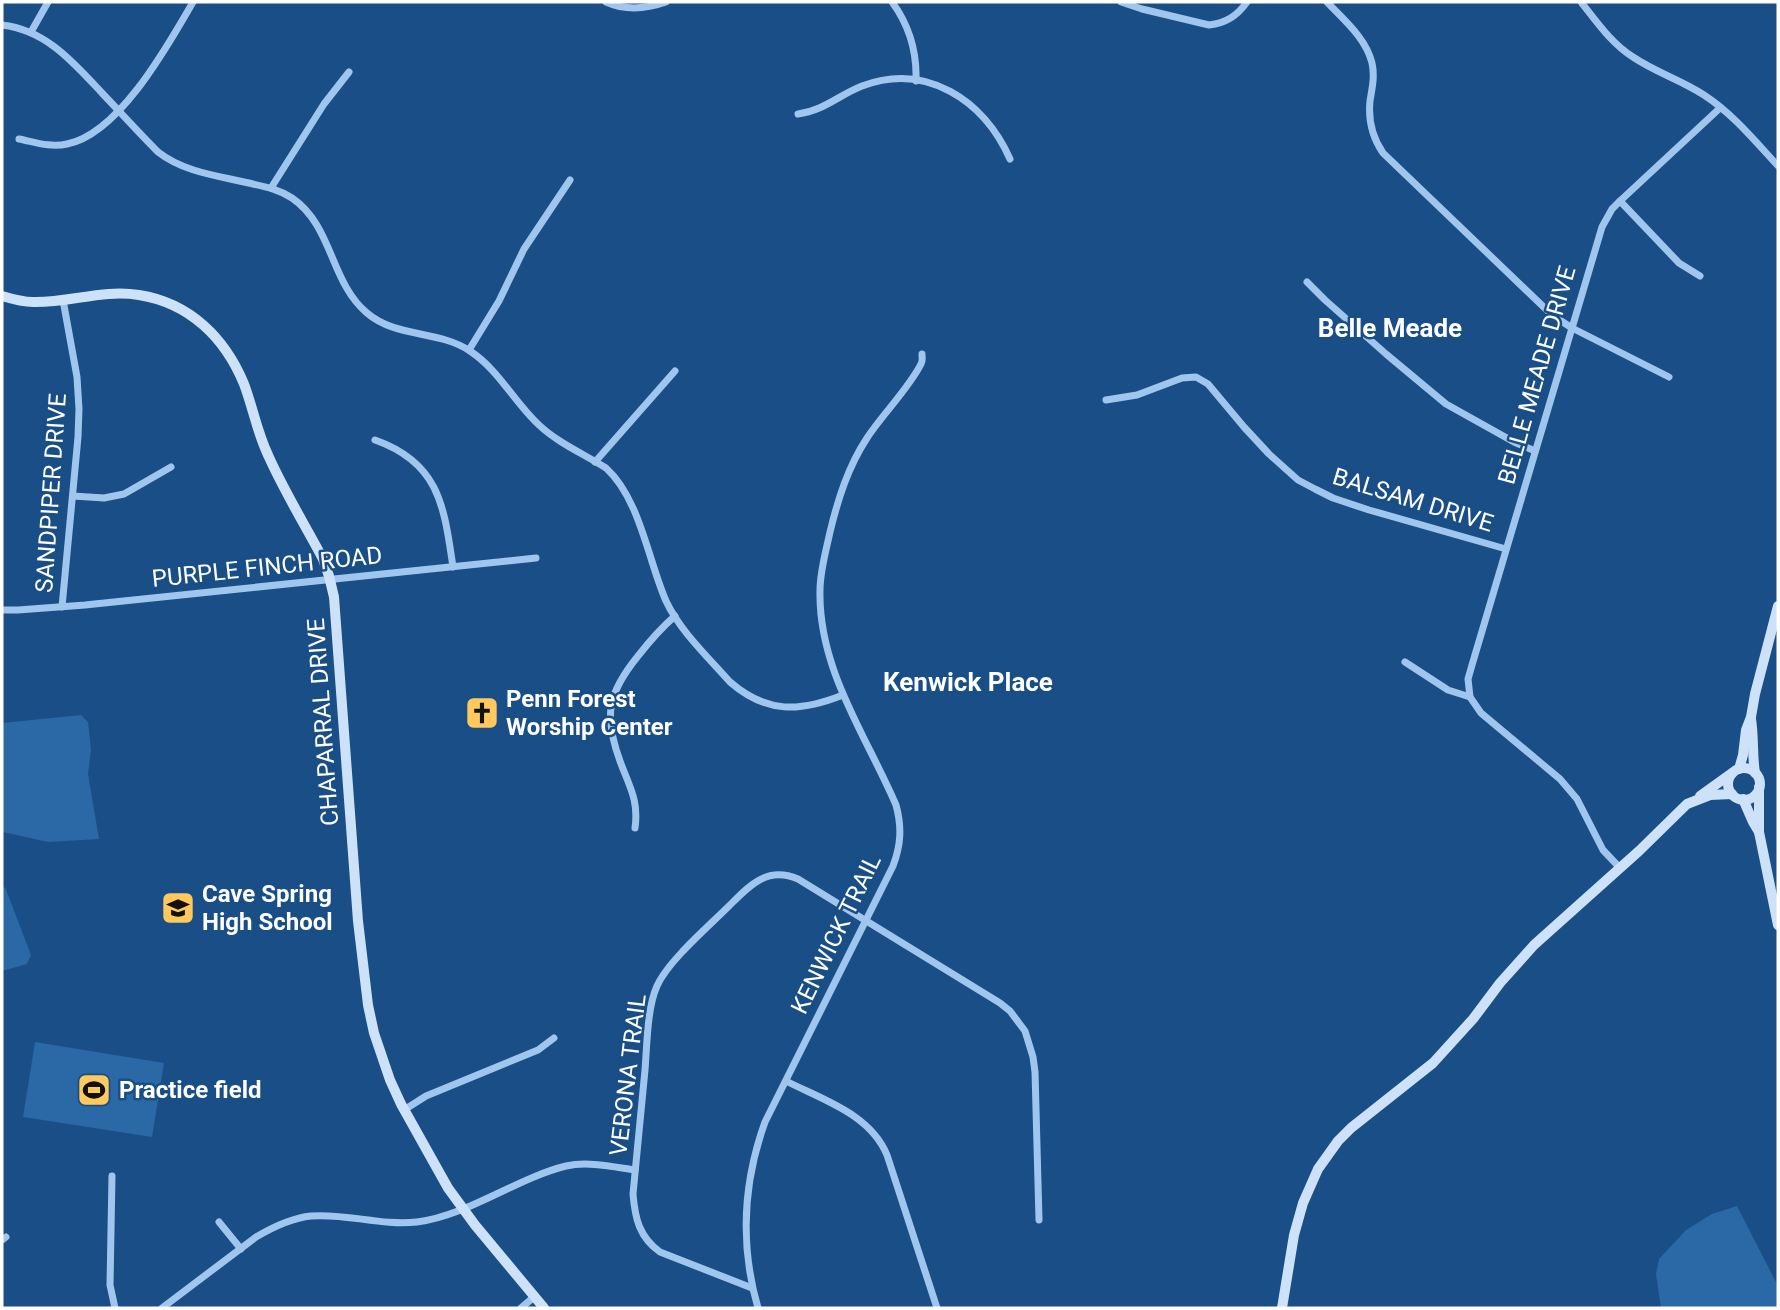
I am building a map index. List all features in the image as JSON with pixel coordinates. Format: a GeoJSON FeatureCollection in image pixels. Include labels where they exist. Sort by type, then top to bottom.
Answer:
{"type":"FeatureCollection","features":[{"type":"Feature","properties":{"kind":"street"},"geometry":{"type":"LineString","coordinates":[[31,33],[48,2]]}},
{"type":"Feature","properties":{"kind":"street"},"geometry":{"type":"LineString","coordinates":[[19,139],[54,146],[74,142],[97,130],[119,111],[168,44],[193,2]]}},
{"type":"Feature","properties":{"kind":"street"},"geometry":{"type":"LineString","coordinates":[[606,2],[627,8],[666,2]]}},
{"type":"Feature","properties":{"kind":"street"},"geometry":{"type":"LineString","coordinates":[[892,2],[907,26],[912,42],[916,81]]}},
{"type":"Feature","properties":{"kind":"street"},"geometry":{"type":"LineString","coordinates":[[1121,2],[1209,25],[1218,24],[1234,16],[1247,2]]}},
{"type":"Feature","properties":{"kind":"street"},"geometry":{"type":"LineString","coordinates":[[1327,2],[1358,35],[1369,54],[1374,74],[1370,123],[1374,141],[1383,153],[1552,315],[1572,328],[1669,377]]}},
{"type":"Feature","properties":{"kind":"street"},"geometry":{"type":"LineString","coordinates":[[1581,2],[1608,36],[1631,56],[1703,94],[1748,133],[1778,166]]}},
{"type":"Feature","properties":{"kind":"street"},"geometry":{"type":"LineString","coordinates":[[2,24],[31,33],[57,47],[158,152],[178,165],[271,188],[292,198],[310,215],[325,238],[346,287],[366,313],[397,330],[436,337],[469,350],[490,368],[540,426],[613,475],[627,494],[666,601],[675,617],[730,682],[751,698],[789,708],[815,705],[843,695]]}},
{"type":"Feature","properties":{"kind":"street"},"geometry":{"type":"LineString","coordinates":[[271,188],[324,104],[349,72]]}},
{"type":"Feature","properties":{"kind":"street"},"geometry":{"type":"LineString","coordinates":[[798,114],[823,108],[842,95],[870,83],[916,81],[944,88],[967,101],[989,122],[1010,159]]}},
{"type":"Feature","properties":{"kind":"street","name":"BELLE MEADE DRIVE"},"geometry":{"type":"LineString","coordinates":[[1470,697],[1468,679],[1602,227],[1612,209],[1720,107]]}},
{"type":"Feature","properties":{"kind":"street"},"geometry":{"type":"LineString","coordinates":[[469,350],[499,301],[524,249],[570,180]]}},
{"type":"Feature","properties":{"kind":"street"},"geometry":{"type":"LineString","coordinates":[[1620,201],[1679,263],[1700,276]]}},
{"type":"Feature","properties":{"kind":"street"},"geometry":{"type":"LineString","coordinates":[[1307,282],[1446,404],[1535,451]]}},
{"type":"Feature","properties":{"kind":"street","name":"CHAPARRAL DRIVE"},"geometry":{"type":"LineString","coordinates":[[2,296],[32,302],[108,293],[156,298],[201,322],[217,338],[235,365],[267,453],[323,559],[330,580],[336,611],[356,897],[368,1005],[380,1051],[404,1110],[448,1188],[462,1209],[544,1308]]}},
{"type":"Feature","properties":{"kind":"street","name":"SANDPIPER DRIVE"},"geometry":{"type":"LineString","coordinates":[[62,607],[79,409],[77,377],[63,300]]}},
{"type":"Feature","properties":{"kind":"street","name":"KENWICK TRAIL"},"geometry":{"type":"LineString","coordinates":[[758,1308],[747,1256],[746,1208],[758,1144],[765,1122],[893,866],[901,840],[896,805],[834,674],[823,633],[820,591],[824,558],[837,504],[853,463],[876,424],[921,364],[922,354]]}},
{"type":"Feature","properties":{"kind":"street"},"geometry":{"type":"LineString","coordinates":[[595,461],[675,371]]}},
{"type":"Feature","properties":{"kind":"street","name":"BALSAM DRIVE"},"geometry":{"type":"LineString","coordinates":[[1106,400],[1137,395],[1182,378],[1196,377],[1208,384],[1244,427],[1287,471],[1315,489],[1369,510],[1506,549]]}},
{"type":"Feature","properties":{"kind":"street"},"geometry":{"type":"LineString","coordinates":[[375,440],[410,458],[430,480],[444,513],[453,568]]}},
{"type":"Feature","properties":{"kind":"street"},"geometry":{"type":"LineString","coordinates":[[73,496],[104,498],[124,494],[171,467]]}},
{"type":"Feature","properties":{"kind":"street","name":"PURPLE FINCH ROAD"},"geometry":{"type":"LineString","coordinates":[[2,610],[62,607],[536,558]]}},
{"type":"Feature","properties":{"kind":"street"},"geometry":{"type":"LineString","coordinates":[[1759,787],[1753,796],[1739,799],[1732,794],[1728,786],[1743,755],[1755,694],[1775,631],[1778,606]]}},
{"type":"Feature","properties":{"kind":"street"},"geometry":{"type":"LineString","coordinates":[[635,828],[636,806],[633,792],[612,737],[611,704],[623,674],[661,628],[675,617]]}},
{"type":"Feature","properties":{"kind":"street"},"geometry":{"type":"LineString","coordinates":[[1405,662],[1448,690],[1470,697],[1481,713],[1552,771],[1569,788],[1603,850],[1620,868]]}},
{"type":"Feature","properties":{"kind":"street"},"geometry":{"type":"LineString","coordinates":[[1751,717],[1755,773]]}},
{"type":"Feature","properties":{"kind":"street"},"geometry":{"type":"LineString","coordinates":[[1695,800],[1735,771],[1747,768],[1759,779],[1759,832],[1778,925]]}},
{"type":"Feature","properties":{"kind":"street"},"geometry":{"type":"LineString","coordinates":[[1282,1308],[1296,1223],[1311,1183],[1329,1153],[1352,1128],[1433,1063],[1534,945],[1687,804],[1710,795],[1732,794]]}},
{"type":"Feature","properties":{"kind":"street"},"geometry":{"type":"LineString","coordinates":[[1743,799],[1759,832]]}},
{"type":"Feature","properties":{"kind":"street","name":"VERONA TRAIL"},"geometry":{"type":"LineString","coordinates":[[752,1288],[660,1252],[652,1246],[641,1233],[633,1194],[648,1033],[654,996],[661,978],[743,892],[761,878],[770,875],[798,879],[1000,1003],[1018,1021],[1029,1041],[1035,1072],[1039,1220]]}},
{"type":"Feature","properties":{"kind":"street"},"geometry":{"type":"LineString","coordinates":[[404,1110],[426,1096],[538,1050],[554,1038]]}},
{"type":"Feature","properties":{"kind":"street"},"geometry":{"type":"LineString","coordinates":[[786,1081],[854,1116],[878,1138],[887,1155],[937,1308]]}},
{"type":"Feature","properties":{"kind":"street"},"geometry":{"type":"LineString","coordinates":[[162,1308],[241,1248],[270,1229],[297,1219],[321,1216],[381,1222],[416,1222],[462,1209],[566,1166],[587,1164],[635,1170]]}},
{"type":"Feature","properties":{"kind":"street"},"geometry":{"type":"LineString","coordinates":[[112,1176],[110,1285],[115,1308]]}},
{"type":"Feature","properties":{"kind":"street"},"geometry":{"type":"LineString","coordinates":[[219,1222],[241,1248]]}},
{"type":"Feature","properties":{"kind":"street"},"geometry":{"type":"LineString","coordinates":[[521,1308],[534,1297]]}},
{"type":"Feature","properties":{"kind":"shaded area"},"geometry":{"type":"Polygon","coordinates":[[[81,715],[88,722],[91,750],[88,774],[99,839],[48,842],[3,832],[2,723],[81,715]]]}},
{"type":"Feature","properties":{"kind":"shaded area"},"geometry":{"type":"Polygon","coordinates":[[[5,887],[31,955],[27,964],[2,971],[2,889],[5,887]]]}},
{"type":"Feature","properties":{"kind":"shaded area","name":"Practice field"},"geometry":{"type":"Polygon","coordinates":[[[35,1042],[164,1063],[152,1137],[23,1117],[35,1042]]]}},
{"type":"Feature","properties":{"kind":"shaded area"},"geometry":{"type":"Polygon","coordinates":[[[1737,1206],[1778,1286],[1778,1308],[1661,1308],[1656,1274],[1659,1259],[1686,1230],[1712,1214],[1737,1206]]]}},
{"type":"Feature","properties":{"kind":"place","name":"Penn Forest Worship Center"},"geometry":{"type":"Point","coordinates":[482,713]}},
{"type":"Feature","properties":{"kind":"place","name":"Cave Spring High School"},"geometry":{"type":"Point","coordinates":[178,908]}},
{"type":"Feature","properties":{"kind":"place","name":"Practice field"},"geometry":{"type":"Point","coordinates":[94,1090]}},
{"type":"Feature","properties":{"kind":"district","name":"Belle Meade"},"geometry":{"type":"Point","coordinates":[1390,328]}},
{"type":"Feature","properties":{"kind":"district","name":"Kenwick Place"},"geometry":{"type":"Point","coordinates":[968,682]}}]}
